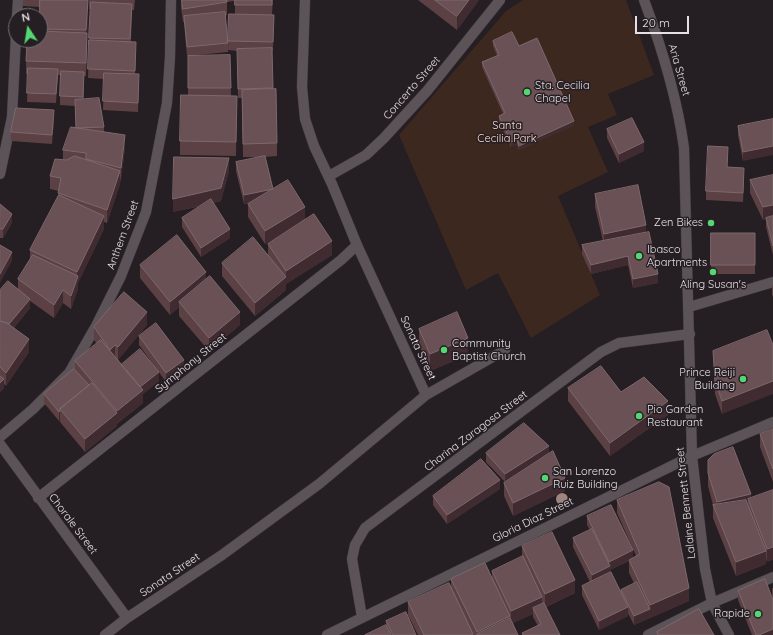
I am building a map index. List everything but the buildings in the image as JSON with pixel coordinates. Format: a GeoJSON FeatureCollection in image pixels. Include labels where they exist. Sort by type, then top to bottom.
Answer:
{"type":"FeatureCollection","features":[{"type":"Feature","properties":{"kind":"street","name":"Anthem Street"},"geometry":{"type":"LineString","coordinates":[[0,437],[33,409],[69,373],[96,326],[121,276],[146,212],[167,103],[170,57],[171,0]]}},
{"type":"Feature","properties":{"kind":"street","name":"Sonata Street"},"geometry":{"type":"LineString","coordinates":[[105,635],[127,618],[222,555],[319,484],[426,395],[357,246],[329,176],[314,146],[305,118],[302,87],[305,0]]}},
{"type":"Feature","properties":{"kind":"street","name":"Concerto Street"},"geometry":{"type":"LineString","coordinates":[[329,176],[366,155],[384,138],[427,90],[500,0]]}},
{"type":"Feature","properties":{"kind":"street","name":"Aria Street"},"geometry":{"type":"LineString","coordinates":[[644,0],[655,29],[671,83],[680,120],[684,148]]}},
{"type":"Feature","properties":{"kind":"street"},"geometry":{"type":"LineString","coordinates":[[0,174],[12,117],[15,48]]}},
{"type":"Feature","properties":{"kind":"street","name":"Lalaine Bennett Street"},"geometry":{"type":"LineString","coordinates":[[684,148],[692,456],[705,568],[712,603],[728,635]]}},
{"type":"Feature","properties":{"kind":"street","name":"Symphony Street"},"geometry":{"type":"LineString","coordinates":[[38,498],[357,246]]}},
{"type":"Feature","properties":{"kind":"street"},"geometry":{"type":"LineString","coordinates":[[689,307],[773,282]]}},
{"type":"Feature","properties":{"kind":"street","name":"Charina Zaragosa Street"},"geometry":{"type":"LineString","coordinates":[[362,617],[352,559],[355,545],[365,528],[602,352],[619,343],[690,334]]}},
{"type":"Feature","properties":{"kind":"street"},"geometry":{"type":"LineString","coordinates":[[426,395],[505,350]]}},
{"type":"Feature","properties":{"kind":"street","name":"Gloria Diaz Street"},"geometry":{"type":"LineString","coordinates":[[327,635],[692,456],[773,422]]}},
{"type":"Feature","properties":{"kind":"street","name":"Chorale Street"},"geometry":{"type":"LineString","coordinates":[[0,444],[127,618]]}},
{"type":"Feature","properties":{"kind":"street"},"geometry":{"type":"LineString","coordinates":[[648,635],[712,603],[773,577]]}},
{"type":"Feature","properties":{"kind":"green space","name":"Santa Cecilia Park"},"geometry":{"type":"Polygon","coordinates":[[[523,0],[626,0],[654,75],[608,94],[617,115],[588,127],[608,172],[558,196],[600,295],[531,338],[498,273],[466,290],[399,135],[506,11],[523,0]]]}},
{"type":"Feature","properties":{"kind":"place","name":"Sta. Cecilia Chapel"},"geometry":{"type":"Point","coordinates":[527,92]}},
{"type":"Feature","properties":{"kind":"place","name":"Zen Bikes"},"geometry":{"type":"Point","coordinates":[711,223]}},
{"type":"Feature","properties":{"kind":"place","name":"Ibasco Apartments"},"geometry":{"type":"Point","coordinates":[639,256]}},
{"type":"Feature","properties":{"kind":"place","name":"Aling Susan's"},"geometry":{"type":"Point","coordinates":[713,272]}},
{"type":"Feature","properties":{"kind":"place","name":"Community Baptist Church"},"geometry":{"type":"Point","coordinates":[444,350]}},
{"type":"Feature","properties":{"kind":"place","name":"Prince Reiji Building"},"geometry":{"type":"Point","coordinates":[743,379]}},
{"type":"Feature","properties":{"kind":"place","name":"Pio Garden Restaurant"},"geometry":{"type":"Point","coordinates":[639,416]}},
{"type":"Feature","properties":{"kind":"place","name":"San Lorenzo Ruiz Building"},"geometry":{"type":"Point","coordinates":[545,478]}},
{"type":"Feature","properties":{"kind":"place","name":"Rapide"},"geometry":{"type":"Point","coordinates":[758,614]}}]}
